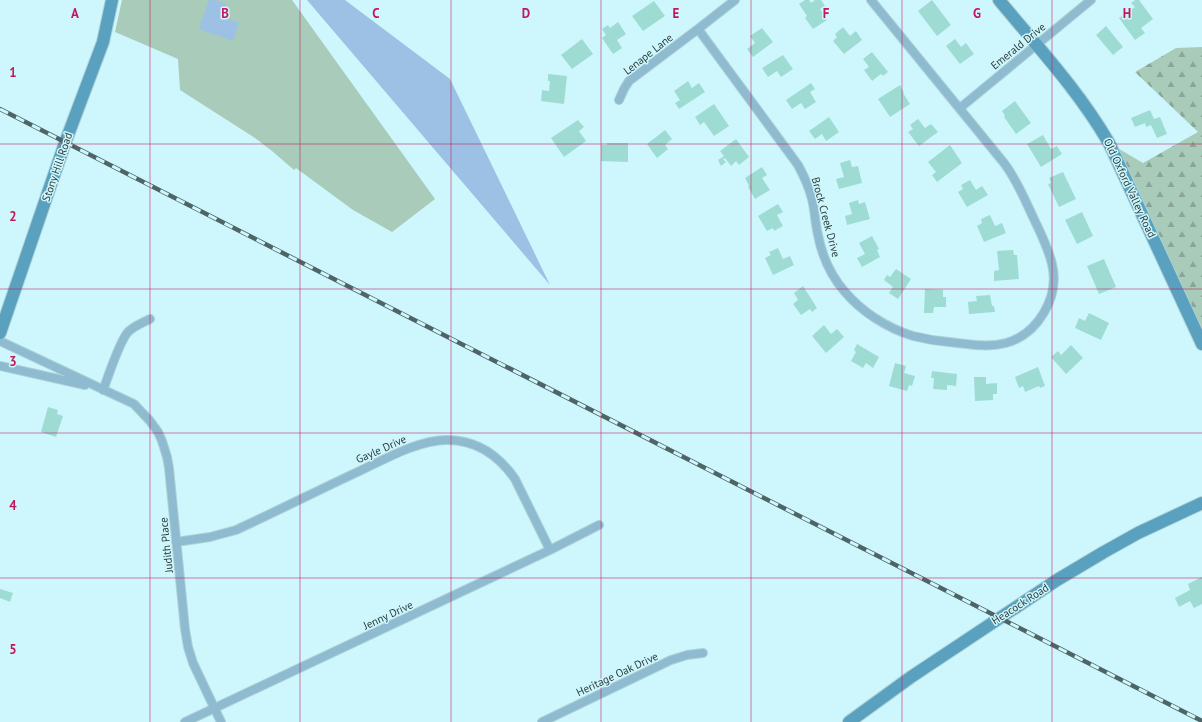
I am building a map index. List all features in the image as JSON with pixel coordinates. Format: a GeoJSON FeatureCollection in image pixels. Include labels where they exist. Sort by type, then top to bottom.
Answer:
{"type":"FeatureCollection","features":[{"type":"Feature","properties":{"kind":"street","name":"Stony Hill Road"},"geometry":{"type":"LineString","coordinates":[[0,334],[65,143],[100,49],[112,0]]}},
{"type":"Feature","properties":{"kind":"street","name":"Lenape Lane"},"geometry":{"type":"LineString","coordinates":[[619,100],[629,81],[735,0]]}},
{"type":"Feature","properties":{"kind":"street"},"geometry":{"type":"LineString","coordinates":[[871,0],[960,108]]}},
{"type":"Feature","properties":{"kind":"street","name":"Old Oxford Valley Road"},"geometry":{"type":"LineString","coordinates":[[999,0],[1077,95],[1097,122],[1109,143],[1202,344]]}},
{"type":"Feature","properties":{"kind":"street","name":"Emerald Drive"},"geometry":{"type":"LineString","coordinates":[[960,108],[1091,0]]}},
{"type":"Feature","properties":{"kind":"street","name":"Brock Creek Drive"},"geometry":{"type":"LineString","coordinates":[[698,29],[798,165],[806,181],[812,199],[822,252],[836,280],[845,292],[880,321],[912,336],[928,340],[982,346],[1006,343],[1019,338],[1032,328],[1046,310],[1053,286],[1052,265],[1048,250],[1014,176],[960,108]]}},
{"type":"Feature","properties":{"kind":"street"},"geometry":{"type":"LineString","coordinates":[[103,390],[123,339],[135,326],[150,319]]}},
{"type":"Feature","properties":{"kind":"street","name":"Judith Place"},"geometry":{"type":"LineString","coordinates":[[0,342],[134,404],[150,421],[160,436],[169,468],[188,647],[193,663],[221,722]]}},
{"type":"Feature","properties":{"kind":"street","name":"Judith Place"},"geometry":{"type":"LineString","coordinates":[[0,366],[103,390]]}},
{"type":"Feature","properties":{"kind":"street","name":"Gayle Drive"},"geometry":{"type":"LineString","coordinates":[[176,542],[210,537],[236,530],[418,445],[434,441],[448,440],[472,444],[482,448],[505,465],[515,479],[550,550]]}},
{"type":"Feature","properties":{"kind":"street","name":"Heacock Road"},"geometry":{"type":"LineString","coordinates":[[849,722],[917,673],[1057,580],[1138,533],[1202,503]]}},
{"type":"Feature","properties":{"kind":"street","name":"Jenny Drive"},"geometry":{"type":"LineString","coordinates":[[185,722],[550,550],[599,525]]}},
{"type":"Feature","properties":{"kind":"street","name":"Heritage Oak Drive"},"geometry":{"type":"LineString","coordinates":[[542,722],[671,660],[703,652]]}},
{"type":"Feature","properties":{"kind":"green space"},"geometry":{"type":"Polygon","coordinates":[[[122,0],[292,0],[435,199],[392,232],[353,210],[296,168],[294,170],[255,138],[180,90],[178,59],[115,32],[122,0]]]}},
{"type":"Feature","properties":{"kind":"green space"},"geometry":{"type":"Polygon","coordinates":[[[1202,47],[1202,344],[1109,143],[1143,163],[1198,132],[1135,72],[1176,48],[1202,47]]]}},
{"type":"Feature","properties":{"kind":"water"},"geometry":{"type":"Polygon","coordinates":[[[209,0],[215,0],[226,4],[222,17],[239,23],[233,41],[199,29],[209,0]]]}},
{"type":"Feature","properties":{"kind":"water"},"geometry":{"type":"Polygon","coordinates":[[[307,0],[345,0],[450,79],[550,285],[307,0]]]}},
{"type":"Feature","properties":{"kind":"building"},"geometry":{"type":"Polygon","coordinates":[[[805,0],[809,0],[811,3],[815,0],[821,0],[825,6],[820,9],[827,20],[813,29],[805,18],[807,16],[799,4],[805,0]]]}},
{"type":"Feature","properties":{"kind":"building"},"geometry":{"type":"Polygon","coordinates":[[[932,0],[951,25],[937,36],[918,11],[932,0]]]}},
{"type":"Feature","properties":{"kind":"building"},"geometry":{"type":"Polygon","coordinates":[[[1135,0],[1139,0],[1153,19],[1141,28],[1145,33],[1135,40],[1119,18],[1135,7],[1131,3],[1135,0]]]}},
{"type":"Feature","properties":{"kind":"building"},"geometry":{"type":"Polygon","coordinates":[[[654,1],[665,16],[643,31],[632,16],[654,1]]]}},
{"type":"Feature","properties":{"kind":"building"},"geometry":{"type":"Polygon","coordinates":[[[618,22],[626,34],[617,40],[622,48],[613,54],[602,38],[606,35],[602,29],[608,25],[610,28],[618,22]]]}},
{"type":"Feature","properties":{"kind":"building"},"geometry":{"type":"Polygon","coordinates":[[[1106,26],[1123,47],[1113,55],[1096,35],[1106,26]]]}},
{"type":"Feature","properties":{"kind":"building"},"geometry":{"type":"Polygon","coordinates":[[[843,27],[850,36],[856,31],[862,40],[844,54],[833,41],[837,37],[835,34],[843,27]]]}},
{"type":"Feature","properties":{"kind":"building"},"geometry":{"type":"Polygon","coordinates":[[[762,28],[773,42],[753,57],[747,49],[755,43],[750,36],[762,28]]]}},
{"type":"Feature","properties":{"kind":"building"},"geometry":{"type":"Polygon","coordinates":[[[582,39],[593,54],[572,69],[561,55],[582,39]]]}},
{"type":"Feature","properties":{"kind":"building"},"geometry":{"type":"Polygon","coordinates":[[[955,39],[961,47],[966,43],[974,54],[960,64],[946,46],[955,39]]]}},
{"type":"Feature","properties":{"kind":"building"},"geometry":{"type":"Polygon","coordinates":[[[872,52],[888,72],[883,76],[881,74],[872,81],[864,70],[869,67],[863,59],[872,52]]]}},
{"type":"Feature","properties":{"kind":"building"},"geometry":{"type":"Polygon","coordinates":[[[783,55],[793,69],[781,77],[777,71],[768,77],[762,68],[783,55]]]}},
{"type":"Feature","properties":{"kind":"building"},"geometry":{"type":"Polygon","coordinates":[[[548,74],[567,76],[564,104],[541,101],[542,90],[549,91],[550,81],[548,81],[548,74]]]}},
{"type":"Feature","properties":{"kind":"building"},"geometry":{"type":"Polygon","coordinates":[[[688,81],[692,88],[699,83],[705,92],[679,109],[675,103],[680,100],[674,91],[688,81]]]}},
{"type":"Feature","properties":{"kind":"building"},"geometry":{"type":"Polygon","coordinates":[[[811,83],[815,89],[810,92],[816,102],[805,109],[801,103],[792,109],[786,100],[811,83]]]}},
{"type":"Feature","properties":{"kind":"building"},"geometry":{"type":"Polygon","coordinates":[[[900,85],[910,104],[890,117],[878,99],[900,85]]]}},
{"type":"Feature","properties":{"kind":"building"},"geometry":{"type":"Polygon","coordinates":[[[1015,101],[1031,123],[1016,134],[1004,117],[1005,116],[1002,111],[1015,101]]]}},
{"type":"Feature","properties":{"kind":"building"},"geometry":{"type":"Polygon","coordinates":[[[714,104],[729,126],[714,136],[704,122],[700,125],[695,117],[714,104]]]}},
{"type":"Feature","properties":{"kind":"building"},"geometry":{"type":"Polygon","coordinates":[[[1150,110],[1154,119],[1160,117],[1167,134],[1157,138],[1151,125],[1146,127],[1145,123],[1135,127],[1131,118],[1150,110]]]}},
{"type":"Feature","properties":{"kind":"building"},"geometry":{"type":"Polygon","coordinates":[[[829,117],[839,132],[826,141],[822,134],[815,139],[809,131],[829,117]]]}},
{"type":"Feature","properties":{"kind":"building"},"geometry":{"type":"Polygon","coordinates":[[[918,119],[925,128],[931,124],[938,132],[919,146],[908,132],[913,129],[910,125],[918,119]]]}},
{"type":"Feature","properties":{"kind":"building"},"geometry":{"type":"Polygon","coordinates":[[[578,120],[584,127],[579,131],[586,141],[564,157],[551,138],[578,120]]]}},
{"type":"Feature","properties":{"kind":"building"},"geometry":{"type":"Polygon","coordinates":[[[665,130],[672,139],[665,145],[668,149],[657,158],[647,144],[665,130]]]}},
{"type":"Feature","properties":{"kind":"building"},"geometry":{"type":"Polygon","coordinates":[[[1043,135],[1051,149],[1057,146],[1062,154],[1041,167],[1027,144],[1043,135]]]}},
{"type":"Feature","properties":{"kind":"building"},"geometry":{"type":"Polygon","coordinates":[[[736,139],[749,157],[739,165],[736,161],[731,166],[725,158],[723,159],[726,162],[721,166],[718,160],[724,156],[720,151],[736,139]]]}},
{"type":"Feature","properties":{"kind":"building"},"geometry":{"type":"Polygon","coordinates":[[[607,143],[628,143],[628,162],[601,161],[601,145],[607,145],[607,143]]]}},
{"type":"Feature","properties":{"kind":"building"},"geometry":{"type":"Polygon","coordinates":[[[950,145],[962,163],[937,182],[932,175],[936,172],[928,162],[950,145]]]}},
{"type":"Feature","properties":{"kind":"building"},"geometry":{"type":"Polygon","coordinates":[[[850,160],[852,167],[858,166],[862,183],[839,189],[836,179],[844,177],[840,163],[850,160]]]}},
{"type":"Feature","properties":{"kind":"building"},"geometry":{"type":"Polygon","coordinates":[[[762,167],[767,175],[762,178],[770,190],[755,199],[745,178],[762,167]]]}},
{"type":"Feature","properties":{"kind":"building"},"geometry":{"type":"Polygon","coordinates":[[[1063,172],[1076,199],[1059,207],[1048,184],[1051,183],[1049,178],[1063,172]]]}},
{"type":"Feature","properties":{"kind":"building"},"geometry":{"type":"Polygon","coordinates":[[[970,180],[976,190],[982,186],[988,195],[967,207],[958,192],[963,189],[961,185],[970,180]]]}},
{"type":"Feature","properties":{"kind":"building"},"geometry":{"type":"Polygon","coordinates":[[[858,200],[859,204],[865,202],[870,219],[847,225],[845,216],[852,214],[849,203],[858,200]]]}},
{"type":"Feature","properties":{"kind":"building"},"geometry":{"type":"Polygon","coordinates":[[[778,204],[783,212],[777,215],[783,226],[774,231],[773,228],[767,231],[758,216],[778,204]]]}},
{"type":"Feature","properties":{"kind":"building"},"geometry":{"type":"Polygon","coordinates":[[[1082,212],[1093,236],[1077,244],[1065,220],[1082,212]]]}},
{"type":"Feature","properties":{"kind":"building"},"geometry":{"type":"Polygon","coordinates":[[[990,215],[995,226],[1002,223],[1006,233],[984,242],[977,226],[982,223],[981,219],[990,215]]]}},
{"type":"Feature","properties":{"kind":"building"},"geometry":{"type":"Polygon","coordinates":[[[872,236],[879,249],[877,250],[880,257],[862,267],[857,258],[865,254],[859,243],[872,236]]]}},
{"type":"Feature","properties":{"kind":"building"},"geometry":{"type":"Polygon","coordinates":[[[778,248],[783,259],[790,256],[794,265],[773,275],[765,258],[771,255],[769,252],[778,248]]]}},
{"type":"Feature","properties":{"kind":"building"},"geometry":{"type":"Polygon","coordinates":[[[1013,250],[1014,255],[1017,255],[1019,279],[994,281],[994,271],[999,270],[997,251],[1013,250]]]}},
{"type":"Feature","properties":{"kind":"building"},"geometry":{"type":"Polygon","coordinates":[[[1104,259],[1116,287],[1099,294],[1087,266],[1104,259]]]}},
{"type":"Feature","properties":{"kind":"building"},"geometry":{"type":"Polygon","coordinates":[[[896,269],[911,279],[898,299],[889,293],[893,287],[884,280],[887,275],[890,277],[896,269]]]}},
{"type":"Feature","properties":{"kind":"building"},"geometry":{"type":"Polygon","coordinates":[[[803,286],[817,308],[812,312],[810,309],[801,315],[793,304],[798,300],[794,293],[803,286]]]}},
{"type":"Feature","properties":{"kind":"building"},"geometry":{"type":"Polygon","coordinates":[[[925,289],[943,290],[943,297],[946,297],[946,307],[934,307],[933,313],[924,313],[925,289]]]}},
{"type":"Feature","properties":{"kind":"building"},"geometry":{"type":"Polygon","coordinates":[[[990,295],[995,312],[969,314],[968,302],[977,301],[976,296],[990,295]]]}},
{"type":"Feature","properties":{"kind":"building"},"geometry":{"type":"Polygon","coordinates":[[[1089,313],[1109,323],[1101,340],[1075,328],[1079,318],[1085,321],[1089,313]]]}},
{"type":"Feature","properties":{"kind":"building"},"geometry":{"type":"Polygon","coordinates":[[[824,325],[831,334],[837,329],[844,337],[826,353],[812,336],[824,325]]]}},
{"type":"Feature","properties":{"kind":"building"},"geometry":{"type":"Polygon","coordinates":[[[857,344],[879,357],[873,368],[866,363],[863,368],[851,361],[856,352],[854,350],[857,344]]]}},
{"type":"Feature","properties":{"kind":"building"},"geometry":{"type":"Polygon","coordinates":[[[1071,345],[1083,358],[1066,374],[1051,357],[1058,351],[1061,355],[1071,345]]]}},
{"type":"Feature","properties":{"kind":"building"},"geometry":{"type":"Polygon","coordinates":[[[895,363],[906,366],[904,373],[915,376],[912,386],[909,385],[907,391],[889,386],[895,363]]]}},
{"type":"Feature","properties":{"kind":"building"},"geometry":{"type":"Polygon","coordinates":[[[1038,367],[1045,386],[1040,388],[1039,386],[1025,392],[1023,386],[1019,388],[1015,377],[1038,367]]]}},
{"type":"Feature","properties":{"kind":"building"},"geometry":{"type":"Polygon","coordinates":[[[932,371],[957,374],[956,386],[947,385],[947,390],[933,389],[934,378],[931,378],[932,371]]]}},
{"type":"Feature","properties":{"kind":"building"},"geometry":{"type":"Polygon","coordinates":[[[974,377],[986,377],[986,384],[997,383],[997,394],[993,394],[993,400],[975,401],[974,377]]]}},
{"type":"Feature","properties":{"kind":"building"},"geometry":{"type":"Polygon","coordinates":[[[48,407],[58,410],[57,414],[63,416],[56,437],[41,432],[48,407]]]}},
{"type":"Feature","properties":{"kind":"building"},"geometry":{"type":"Polygon","coordinates":[[[1202,577],[1202,604],[1194,608],[1190,601],[1179,607],[1175,598],[1190,590],[1188,584],[1202,577]]]}},
{"type":"Feature","properties":{"kind":"building"},"geometry":{"type":"Polygon","coordinates":[[[0,589],[13,593],[10,602],[0,598],[0,589]]]}},
{"type":"Feature","properties":{"kind":"railway"},"geometry":{"type":"LineString","coordinates":[[0,109],[1202,721]]}}]}
